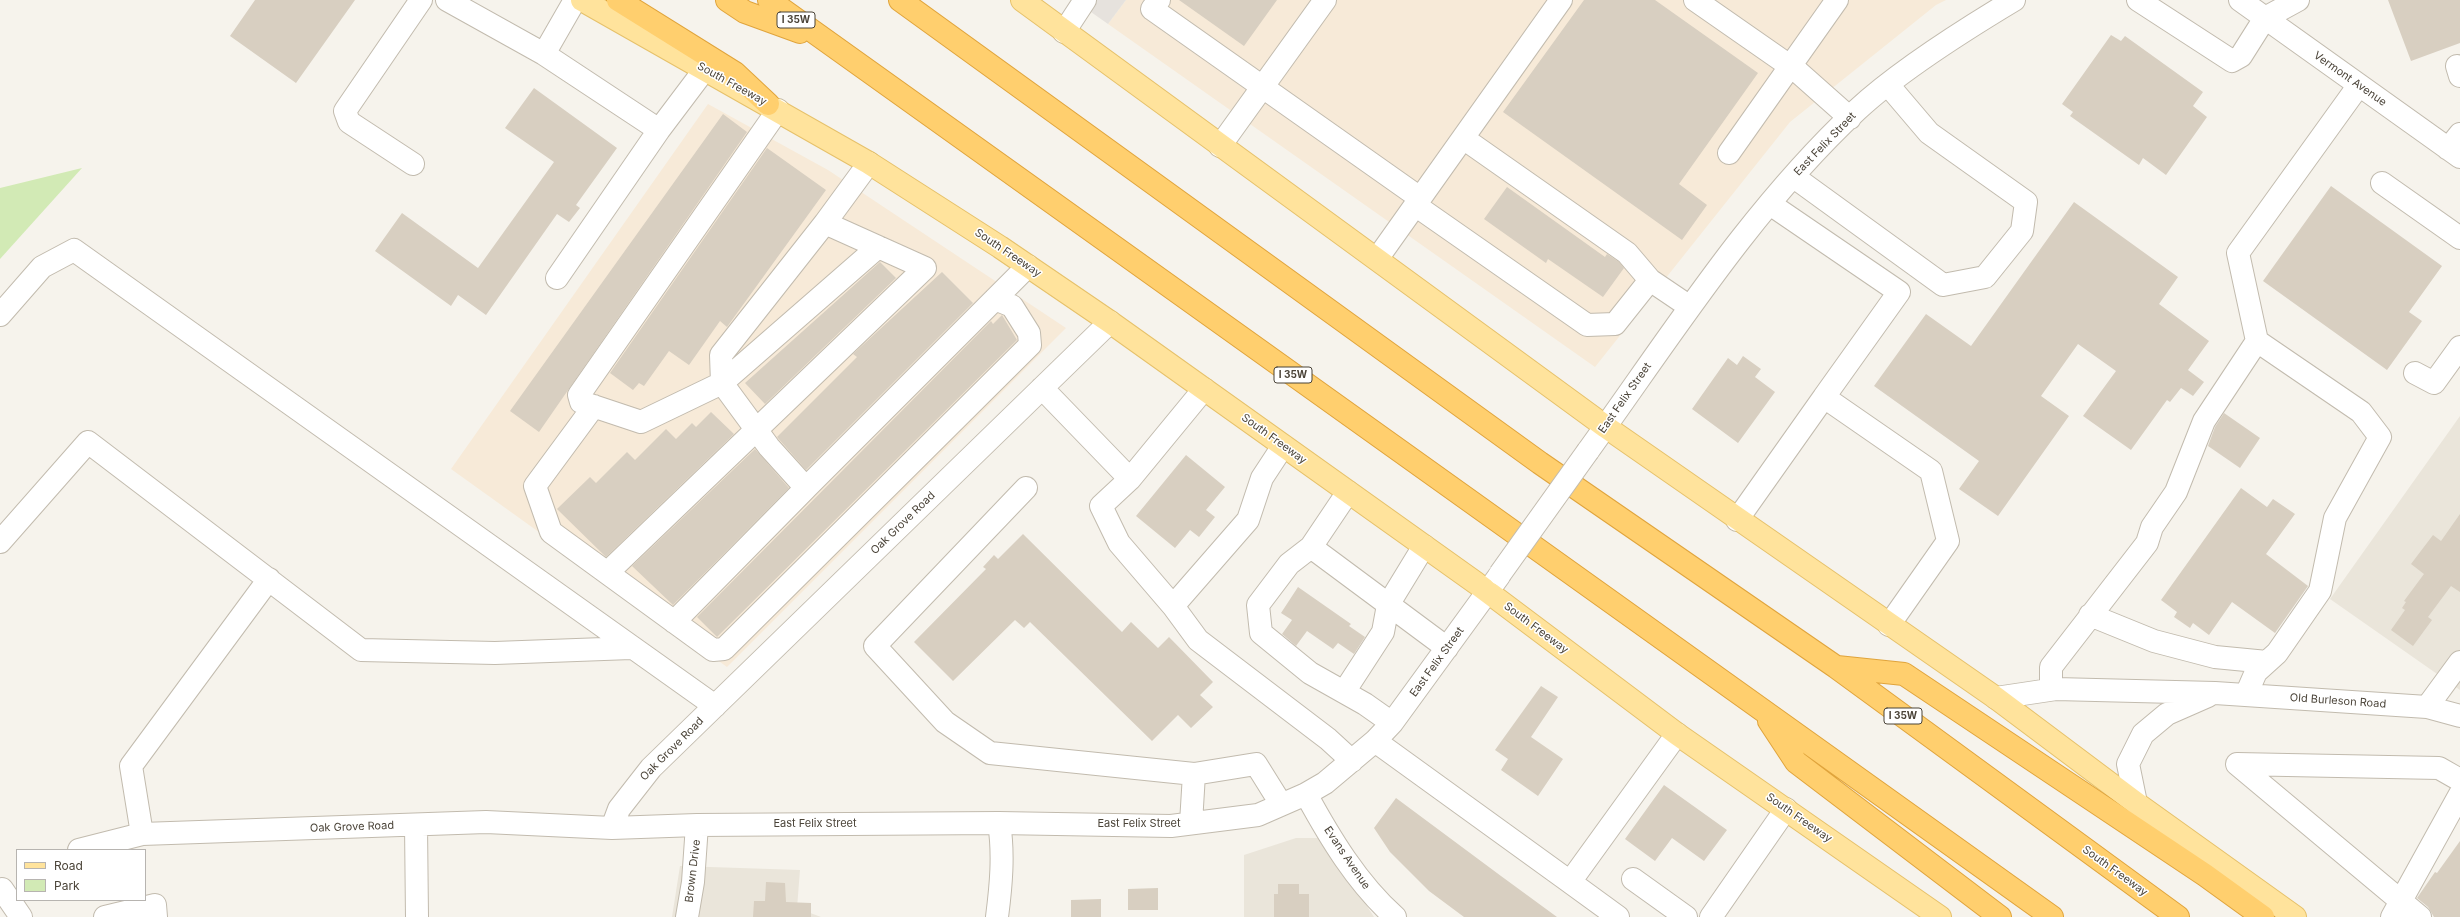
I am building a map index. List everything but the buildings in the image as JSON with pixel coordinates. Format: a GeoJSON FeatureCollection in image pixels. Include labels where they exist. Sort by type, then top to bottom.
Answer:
{"type":"FeatureCollection","features":[{"type":"Feature","properties":{"kind":"highway"},"geometry":{"type":"LineString","coordinates":[[618,0],[735,73],[773,107]]}},
{"type":"Feature","properties":{"kind":"highway"},"geometry":{"type":"LineString","coordinates":[[727,0],[745,12],[824,40]]}},
{"type":"Feature","properties":{"kind":"highway","name":"I 35W"},"geometry":{"type":"LineString","coordinates":[[769,0],[2052,917]]}},
{"type":"Feature","properties":{"kind":"highway","name":"South Freeway"},"geometry":{"type":"LineString","coordinates":[[900,0],[924,9],[1540,463],[1836,667],[2178,917]]}},
{"type":"Feature","properties":{"kind":"highway"},"geometry":{"type":"LineString","coordinates":[[1836,667],[1904,674],[2205,875],[2263,917]]}},
{"type":"Feature","properties":{"kind":"highway"},"geometry":{"type":"LineString","coordinates":[[1762,710],[1796,762],[2000,917]]}},
{"type":"Feature","properties":{"kind":"main road","name":"South Freeway"},"geometry":{"type":"LineString","coordinates":[[582,0],[773,107],[869,163],[1028,266],[1110,322],[1424,546],[1494,583],[1677,734],[1940,917]]}},
{"type":"Feature","properties":{"kind":"main road"},"geometry":{"type":"LineString","coordinates":[[1022,0],[1606,427],[1737,520],[1996,698],[2136,804],[2295,917]]}},
{"type":"Feature","properties":{"kind":"street"},"geometry":{"type":"LineString","coordinates":[[412,164],[350,122],[345,111],[420,0]]}},
{"type":"Feature","properties":{"kind":"street"},"geometry":{"type":"LineString","coordinates":[[447,0],[544,54],[659,130]]}},
{"type":"Feature","properties":{"kind":"street"},"geometry":{"type":"LineString","coordinates":[[544,54],[575,0]]}},
{"type":"Feature","properties":{"kind":"street"},"geometry":{"type":"LineString","coordinates":[[1064,32],[1085,0]]}},
{"type":"Feature","properties":{"kind":"street"},"geometry":{"type":"LineString","coordinates":[[1159,0],[1152,9],[1264,86],[1418,202],[1587,325],[1615,324],[1650,280]]}},
{"type":"Feature","properties":{"kind":"street"},"geometry":{"type":"LineString","coordinates":[[1220,146],[1325,0]]}},
{"type":"Feature","properties":{"kind":"street"},"geometry":{"type":"LineString","coordinates":[[1377,259],[1561,0]]}},
{"type":"Feature","properties":{"kind":"street"},"geometry":{"type":"LineString","coordinates":[[1695,0],[1790,66],[1850,118]]}},
{"type":"Feature","properties":{"kind":"street"},"geometry":{"type":"LineString","coordinates":[[1729,153],[1837,0]]}},
{"type":"Feature","properties":{"kind":"street","name":"East Felix Street"},"geometry":{"type":"LineString","coordinates":[[612,828],[697,824],[999,823],[1171,826],[1258,815],[1306,794],[1326,783],[1375,741],[1392,723],[1606,427],[1690,307],[1744,235],[1770,204],[1850,118],[1915,66],[2014,0]]}},
{"type":"Feature","properties":{"kind":"street"},"geometry":{"type":"LineString","coordinates":[[2138,0],[2232,61],[2241,56],[2265,18],[2298,0]]}},
{"type":"Feature","properties":{"kind":"street","name":"Vermont Avenue"},"geometry":{"type":"LineString","coordinates":[[2240,0],[2359,85],[2456,146]]}},
{"type":"Feature","properties":{"kind":"street"},"geometry":{"type":"LineString","coordinates":[[557,278],[659,130],[705,69]]}},
{"type":"Feature","properties":{"kind":"street"},"geometry":{"type":"LineString","coordinates":[[2246,695],[2256,672],[2277,653],[2320,591],[2335,518],[2380,438],[2361,412],[2257,341],[2238,253],[2359,85]]}},
{"type":"Feature","properties":{"kind":"street"},"geometry":{"type":"LineString","coordinates":[[1794,177],[1943,285],[1985,277],[2022,230],[2026,202],[1929,133],[1889,86]]}},
{"type":"Feature","properties":{"kind":"street"},"geometry":{"type":"LineString","coordinates":[[773,107],[578,395],[581,402],[641,422],[722,383],[878,247]]}},
{"type":"Feature","properties":{"kind":"street"},"geometry":{"type":"LineString","coordinates":[[1463,138],[1627,254],[1650,280],[1690,307]]}},
{"type":"Feature","properties":{"kind":"street"},"geometry":{"type":"LineString","coordinates":[[806,488],[769,447],[722,383],[721,355],[825,223],[869,163]]}},
{"type":"Feature","properties":{"kind":"street"},"geometry":{"type":"LineString","coordinates":[[2382,183],[2460,238]]}},
{"type":"Feature","properties":{"kind":"street"},"geometry":{"type":"LineString","coordinates":[[1737,520],[1899,292],[1770,204]]}},
{"type":"Feature","properties":{"kind":"street"},"geometry":{"type":"LineString","coordinates":[[607,573],[924,268],[825,223]]}},
{"type":"Feature","properties":{"kind":"street"},"geometry":{"type":"LineString","coordinates":[[0,315],[42,267],[74,250],[631,648],[715,706]]}},
{"type":"Feature","properties":{"kind":"street"},"geometry":{"type":"LineString","coordinates":[[674,622],[1028,266]]}},
{"type":"Feature","properties":{"kind":"street"},"geometry":{"type":"LineString","coordinates":[[594,406],[536,486],[551,532],[713,650],[724,649],[1030,345],[1029,333],[1012,306],[995,300]]}},
{"type":"Feature","properties":{"kind":"street","name":"Oak Grove Road"},"geometry":{"type":"LineString","coordinates":[[83,849],[142,834],[486,822],[612,828],[619,809],[651,768],[1110,322]]}},
{"type":"Feature","properties":{"kind":"street"},"geometry":{"type":"LineString","coordinates":[[2051,690],[2051,667],[2147,543],[2152,527],[2176,492],[2204,421],[2257,341]]}},
{"type":"Feature","properties":{"kind":"street"},"geometry":{"type":"LineString","coordinates":[[2415,373],[2434,383],[2460,347]]}},
{"type":"Feature","properties":{"kind":"street"},"geometry":{"type":"LineString","coordinates":[[1042,388],[1130,479]]}},
{"type":"Feature","properties":{"kind":"street"},"geometry":{"type":"LineString","coordinates":[[1204,389],[1130,479],[1101,506],[1119,543],[1174,606],[1198,640],[1328,739],[1352,761]]}},
{"type":"Feature","properties":{"kind":"street"},"geometry":{"type":"LineString","coordinates":[[1824,397],[1931,471],[1948,541],[1889,625]]}},
{"type":"Feature","properties":{"kind":"street"},"geometry":{"type":"LineString","coordinates":[[0,542],[88,442],[362,650],[494,653],[631,648]]}},
{"type":"Feature","properties":{"kind":"street"},"geometry":{"type":"LineString","coordinates":[[1174,606],[1248,520],[1262,478],[1283,446]]}},
{"type":"Feature","properties":{"kind":"street"},"geometry":{"type":"LineString","coordinates":[[1026,488],[875,646],[945,722],[990,753],[1194,774],[1256,764],[1281,804]]}},
{"type":"Feature","properties":{"kind":"street"},"geometry":{"type":"LineString","coordinates":[[1348,492],[1311,547],[1289,564],[1258,605],[1261,633],[1310,673],[1344,692],[1392,723]]}},
{"type":"Feature","properties":{"kind":"street"},"geometry":{"type":"LineString","coordinates":[[1344,692],[1383,632],[1388,605],[1424,546]]}},
{"type":"Feature","properties":{"kind":"street"},"geometry":{"type":"LineString","coordinates":[[1311,547],[1447,648]]}},
{"type":"Feature","properties":{"kind":"street"},"geometry":{"type":"LineString","coordinates":[[142,834],[131,766],[269,579]]}},
{"type":"Feature","properties":{"kind":"street"},"geometry":{"type":"LineString","coordinates":[[2090,615],[2154,641],[2216,656],[2267,662]]}},
{"type":"Feature","properties":{"kind":"street"},"geometry":{"type":"LineString","coordinates":[[2427,707],[2460,662]]}},
{"type":"Feature","properties":{"kind":"street","name":"Old Burleson Road"},"geometry":{"type":"LineString","coordinates":[[1996,698],[2051,690],[2215,693],[2427,707],[2460,716]]}},
{"type":"Feature","properties":{"kind":"street","name":"Old Burleson Road"},"geometry":{"type":"LineString","coordinates":[[2136,804],[2128,764],[2143,734],[2167,714],[2215,693]]}},
{"type":"Feature","properties":{"kind":"street"},"geometry":{"type":"LineString","coordinates":[[1570,882],[1677,734]]}},
{"type":"Feature","properties":{"kind":"street"},"geometry":{"type":"LineString","coordinates":[[1375,741],[1618,917]]}},
{"type":"Feature","properties":{"kind":"street"},"geometry":{"type":"LineString","coordinates":[[2420,917],[2396,910],[2237,764],[2439,768],[2460,780]]}},
{"type":"Feature","properties":{"kind":"street"},"geometry":{"type":"LineString","coordinates":[[1191,823],[1194,774]]}},
{"type":"Feature","properties":{"kind":"street","name":"Evans Avenue"},"geometry":{"type":"LineString","coordinates":[[1306,794],[1358,877],[1390,915]]}},
{"type":"Feature","properties":{"kind":"street"},"geometry":{"type":"LineString","coordinates":[[2396,910],[2460,794]]}},
{"type":"Feature","properties":{"kind":"street"},"geometry":{"type":"LineString","coordinates":[[1711,917],[1786,809]]}},
{"type":"Feature","properties":{"kind":"street"},"geometry":{"type":"LineString","coordinates":[[997,917],[1001,889],[1001,837],[999,823]]}},
{"type":"Feature","properties":{"kind":"street","name":"Brown Drive"},"geometry":{"type":"LineString","coordinates":[[687,917],[693,882],[697,824]]}},
{"type":"Feature","properties":{"kind":"street"},"geometry":{"type":"LineString","coordinates":[[416,825],[417,917]]}},
{"type":"Feature","properties":{"kind":"street"},"geometry":{"type":"LineString","coordinates":[[1633,879],[1686,917]]}},
{"type":"Feature","properties":{"kind":"street"},"geometry":{"type":"LineString","coordinates":[[6,887],[21,917]]}},
{"type":"Feature","properties":{"kind":"street"},"geometry":{"type":"LineString","coordinates":[[105,917],[155,905],[156,917]]}},
{"type":"Feature","properties":{"kind":"shaded area"},"geometry":{"type":"Polygon","coordinates":[[[1074,0],[1126,0],[1108,24],[1074,0]]]}},
{"type":"Feature","properties":{"kind":"shaded area"},"geometry":{"type":"Polygon","coordinates":[[[1126,0],[1946,0],[1936,5],[1790,122],[1595,367],[1108,24],[1126,0]]]}},
{"type":"Feature","properties":{"kind":"shaded area"},"geometry":{"type":"Polygon","coordinates":[[[708,104],[828,170],[1066,328],[727,667],[451,469],[708,104]]]}},
{"type":"Feature","properties":{"kind":"shaded area"},"geometry":{"type":"Polygon","coordinates":[[[2460,416],[2460,690],[2330,599],[2460,416]]]}},
{"type":"Feature","properties":{"kind":"shaded area"},"geometry":{"type":"Polygon","coordinates":[[[1296,838],[1323,838],[1374,917],[1244,917],[1244,855],[1296,838]]]}},
{"type":"Feature","properties":{"kind":"shaded area"},"geometry":{"type":"Polygon","coordinates":[[[680,866],[800,870],[797,908],[821,917],[672,917],[680,866]]]}},
{"type":"Feature","properties":{"kind":"green space"},"geometry":{"type":"Polygon","coordinates":[[[82,168],[0,259],[0,188],[82,168]]]}}]}
